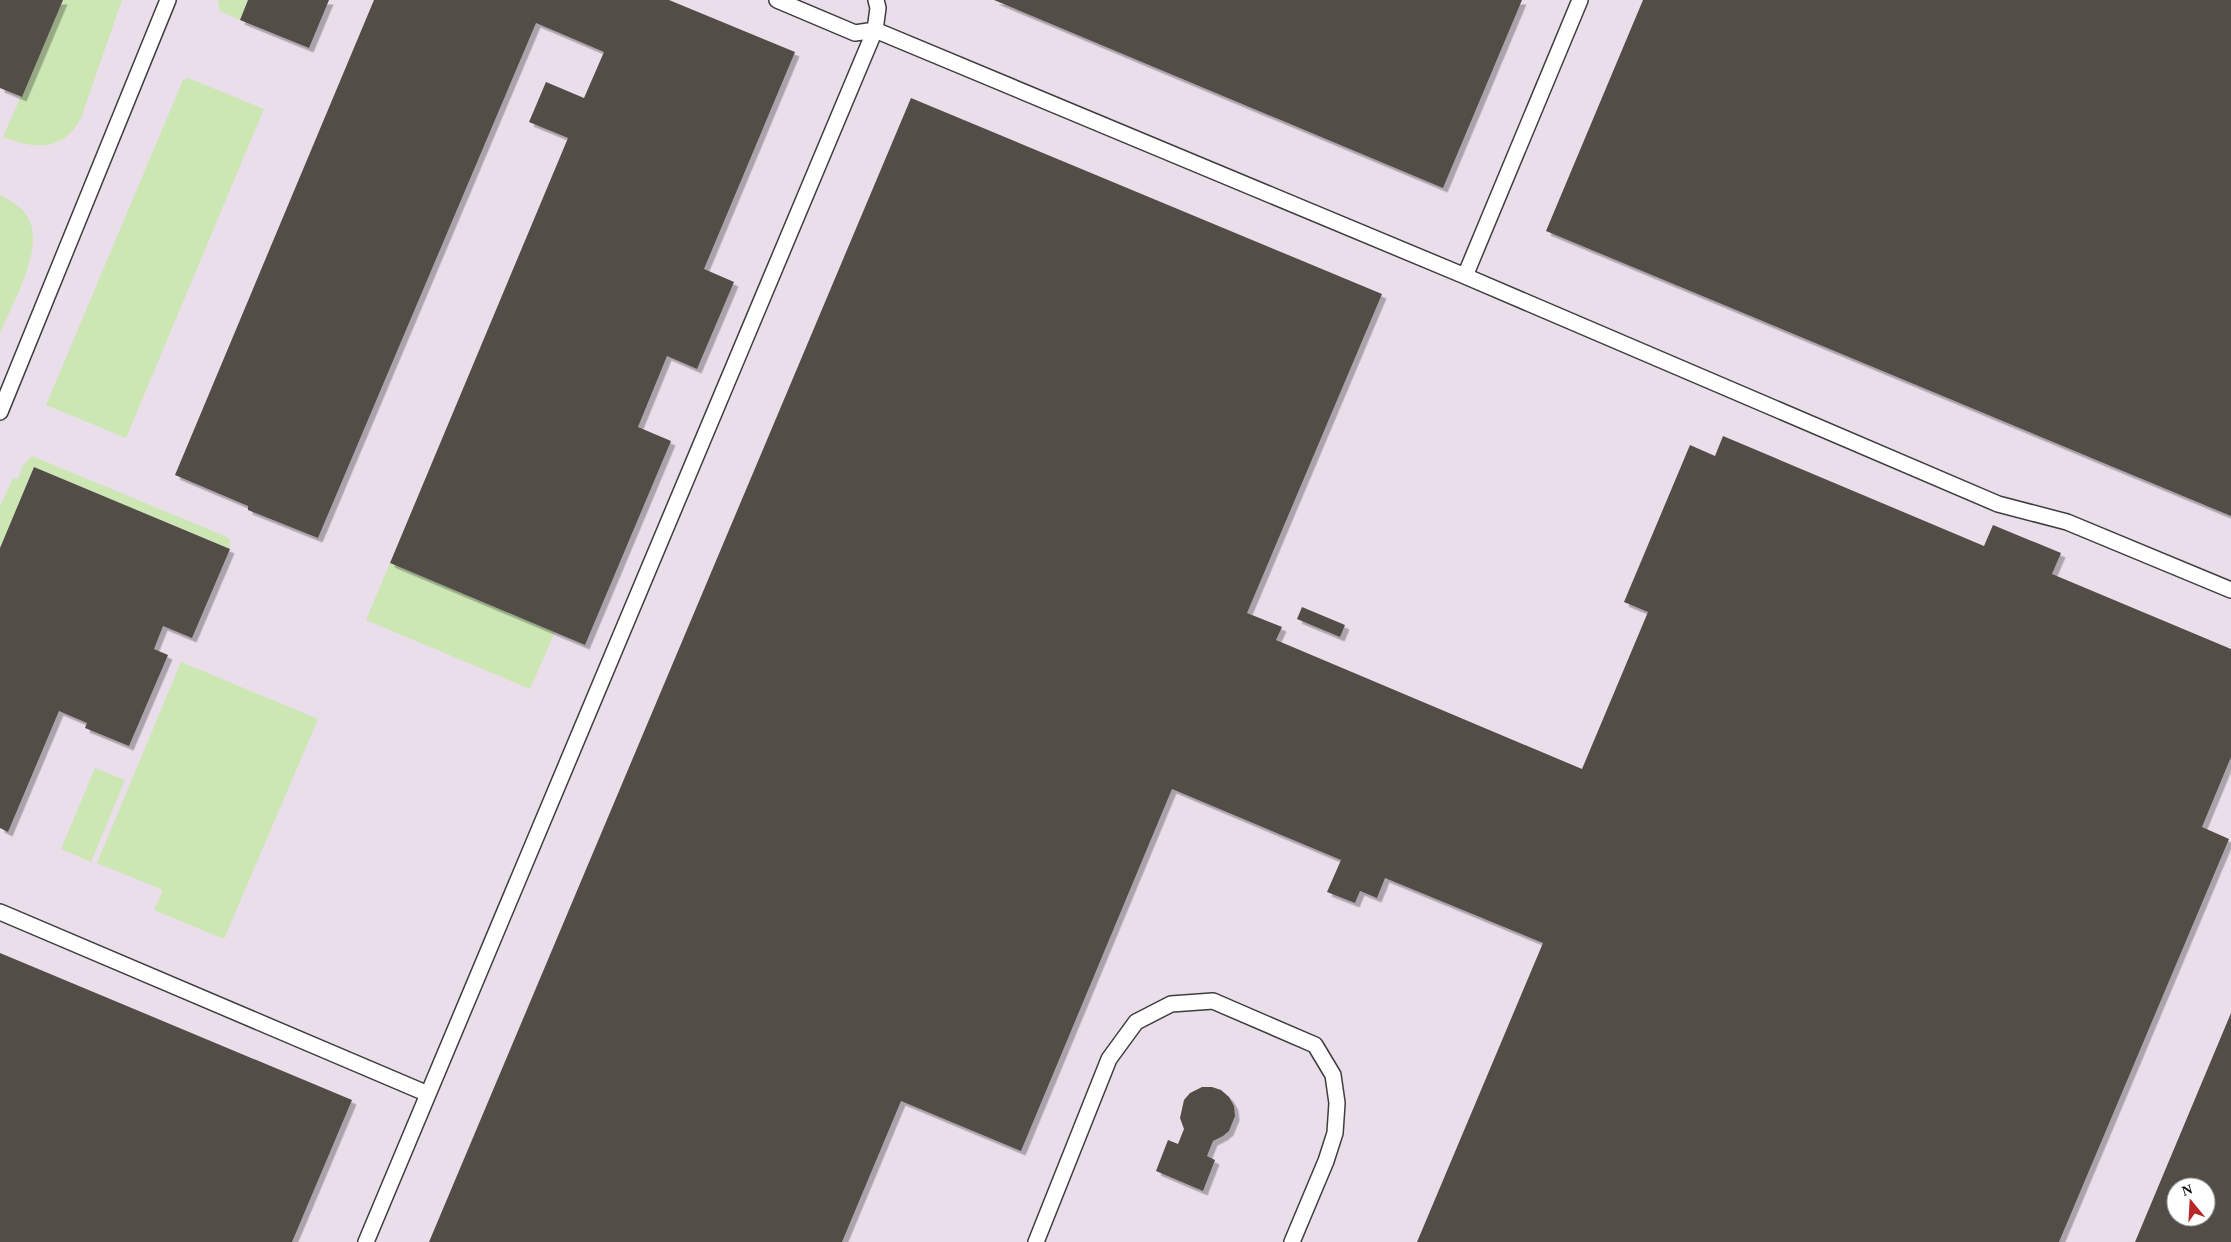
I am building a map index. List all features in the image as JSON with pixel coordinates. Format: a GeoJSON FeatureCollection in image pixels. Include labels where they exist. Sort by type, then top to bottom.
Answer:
{"type":"FeatureCollection","features":[{"type":"Feature","properties":{"kind":"lane"},"geometry":{"type":"LineString","coordinates":[[0,412],[168,0]]}},
{"type":"Feature","properties":{"kind":"lane"},"geometry":{"type":"LineString","coordinates":[[777,0],[855,33],[875,30],[1465,276],[1998,504],[2067,522],[2231,590]]}},
{"type":"Feature","properties":{"kind":"lane"},"geometry":{"type":"LineString","coordinates":[[366,1242],[875,30],[878,8],[876,0]]}},
{"type":"Feature","properties":{"kind":"lane"},"geometry":{"type":"LineString","coordinates":[[1465,276],[1580,0]]}},
{"type":"Feature","properties":{"kind":"lane"},"geometry":{"type":"LineString","coordinates":[[0,912],[428,1094]]}},
{"type":"Feature","properties":{"kind":"lane"},"geometry":{"type":"LineString","coordinates":[[1036,1242],[1109,1059],[1125,1037],[1136,1022],[1172,1004],[1212,1001],[1315,1045],[1333,1075],[1337,1103],[1335,1133],[1326,1161],[1292,1242]]}},
{"type":"Feature","properties":{"kind":"shaded area"},"geometry":{"type":"Polygon","coordinates":[[[0,0],[2231,0],[2231,1242],[0,1242],[0,0]]]}},
{"type":"Feature","properties":{"kind":"green space"},"geometry":{"type":"Polygon","coordinates":[[[63,0],[122,0],[81,118],[66,137],[47,145],[26,144],[3,137],[63,0]]]}},
{"type":"Feature","properties":{"kind":"green space"},"geometry":{"type":"Polygon","coordinates":[[[218,0],[248,0],[240,20],[220,11],[218,0]]]}},
{"type":"Feature","properties":{"kind":"green space"},"geometry":{"type":"Polygon","coordinates":[[[188,78],[264,109],[126,438],[46,405],[183,80],[188,78]]]}},
{"type":"Feature","properties":{"kind":"green space"},"geometry":{"type":"Polygon","coordinates":[[[0,195],[17,205],[25,213],[31,225],[33,240],[31,256],[20,290],[0,333],[0,195]]]}},
{"type":"Feature","properties":{"kind":"green space"},"geometry":{"type":"Polygon","coordinates":[[[32,456],[227,537],[230,540],[230,549],[34,467],[0,548],[0,506],[13,478],[18,479],[23,466],[32,456]]]}},
{"type":"Feature","properties":{"kind":"green space"},"geometry":{"type":"Polygon","coordinates":[[[390,563],[555,632],[530,689],[366,620],[390,563]]]}},
{"type":"Feature","properties":{"kind":"green space"},"geometry":{"type":"Polygon","coordinates":[[[181,662],[318,719],[224,939],[154,910],[163,890],[97,863],[181,662]]]}},
{"type":"Feature","properties":{"kind":"green space"},"geometry":{"type":"Polygon","coordinates":[[[95,768],[125,780],[91,862],[61,849],[95,768]]]}},
{"type":"Feature","properties":{"kind":"building"},"geometry":{"type":"Polygon","coordinates":[[[0,0],[63,0],[22,97],[0,88],[0,0]]]}},
{"type":"Feature","properties":{"kind":"building"},"geometry":{"type":"Polygon","coordinates":[[[248,0],[329,0],[309,48],[240,20],[248,0]]]}},
{"type":"Feature","properties":{"kind":"building"},"geometry":{"type":"Polygon","coordinates":[[[374,0],[669,0],[795,52],[704,269],[734,282],[697,369],[667,356],[638,427],[671,441],[585,645],[390,563],[568,138],[529,122],[546,82],[584,98],[604,52],[536,23],[318,538],[248,510],[248,506],[175,475],[374,0]]]}},
{"type":"Feature","properties":{"kind":"building"},"geometry":{"type":"Polygon","coordinates":[[[994,0],[1522,0],[1443,188],[994,0]]]}},
{"type":"Feature","properties":{"kind":"building"},"geometry":{"type":"Polygon","coordinates":[[[1643,0],[2231,0],[2231,516],[1546,231],[1643,0]]]}},
{"type":"Feature","properties":{"kind":"building"},"geometry":{"type":"Polygon","coordinates":[[[911,98],[1382,294],[1247,613],[1282,627],[1276,640],[1582,769],[1648,612],[1624,602],[1690,445],[1715,456],[1723,436],[1984,546],[1993,525],[2061,553],[2052,574],[2231,649],[2231,757],[2202,827],[2229,839],[2059,1242],[1417,1242],[1543,943],[1385,878],[1377,898],[1360,891],[1355,903],[1327,892],[1341,860],[1172,789],[1021,1151],[901,1101],[842,1242],[429,1242],[911,98]]]}},
{"type":"Feature","properties":{"kind":"building"},"geometry":{"type":"Polygon","coordinates":[[[34,467],[230,549],[192,638],[163,626],[154,649],[168,655],[129,746],[85,728],[87,723],[59,711],[8,832],[0,828],[0,548],[34,467]]]}},
{"type":"Feature","properties":{"kind":"building"},"geometry":{"type":"Polygon","coordinates":[[[1302,607],[1345,625],[1340,637],[1297,619],[1302,607]]]}},
{"type":"Feature","properties":{"kind":"building"},"geometry":{"type":"Polygon","coordinates":[[[0,953],[352,1100],[292,1242],[0,1242],[0,953]]]}},
{"type":"Feature","properties":{"kind":"building"},"geometry":{"type":"Polygon","coordinates":[[[2231,1013],[2231,1242],[2135,1242],[2231,1013]]]}},
{"type":"Feature","properties":{"kind":"building"},"geometry":{"type":"Polygon","coordinates":[[[1202,1087],[1212,1087],[1221,1090],[1229,1097],[1234,1106],[1235,1116],[1229,1131],[1213,1141],[1207,1156],[1215,1160],[1203,1191],[1156,1171],[1168,1140],[1178,1144],[1184,1129],[1180,1118],[1184,1100],[1190,1093],[1202,1087]]]}}]}
